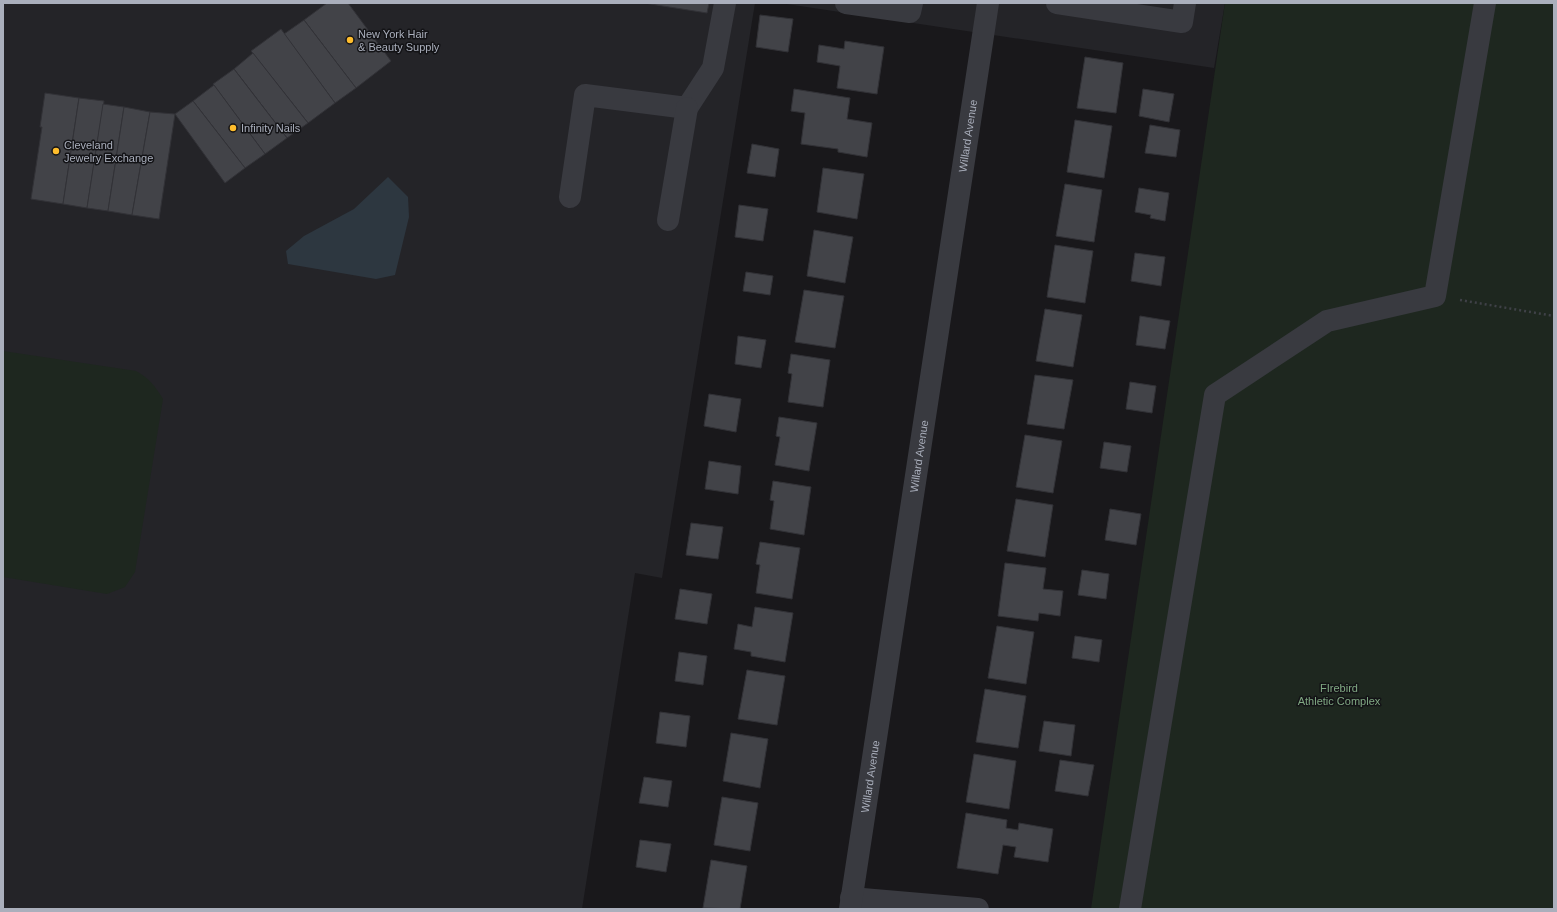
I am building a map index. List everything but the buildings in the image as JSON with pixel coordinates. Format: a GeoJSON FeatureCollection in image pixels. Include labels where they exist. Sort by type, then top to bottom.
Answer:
{"type":"FeatureCollection","features":[{"type":"Feature","properties":{"kind":"street"},"geometry":{"type":"LineString","coordinates":[[668,220],[687,108],[713,68],[724,3]]}},
{"type":"Feature","properties":{"kind":"street"},"geometry":{"type":"LineString","coordinates":[[846,3],[910,12],[912,3]]}},
{"type":"Feature","properties":{"kind":"street","name":"Willard Avenue"},"geometry":{"type":"LineString","coordinates":[[850,903],[988,3]]}},
{"type":"Feature","properties":{"kind":"street"},"geometry":{"type":"LineString","coordinates":[[1057,3],[1182,22],[1185,3]]}},
{"type":"Feature","properties":{"kind":"street"},"geometry":{"type":"LineString","coordinates":[[1130,909],[1216,395],[1327,321],[1436,296],[1485,3]]}},
{"type":"Feature","properties":{"kind":"street"},"geometry":{"type":"LineString","coordinates":[[570,197],[585,95],[687,108]]}},
{"type":"Feature","properties":{"kind":"street"},"geometry":{"type":"LineString","coordinates":[[850,903],[978,909]]}},
{"type":"Feature","properties":{"kind":"path"},"geometry":{"type":"LineString","coordinates":[[1436,296],[1554,316]]}},
{"type":"Feature","properties":{"kind":"shaded area"},"geometry":{"type":"Polygon","coordinates":[[[3,3],[755,3],[662,578],[635,573],[582,909],[3,909],[3,3]]]}},
{"type":"Feature","properties":{"kind":"shaded area"},"geometry":{"type":"Polygon","coordinates":[[[780,3],[1225,3],[1214,68],[780,3]]]}},
{"type":"Feature","properties":{"kind":"shaded area"},"geometry":{"type":"Polygon","coordinates":[[[388,177],[408,197],[409,217],[395,275],[376,279],[288,264],[286,251],[304,236],[354,209],[388,177]]]}},
{"type":"Feature","properties":{"kind":"green space","name":"FIrebird Athletic Complex"},"geometry":{"type":"Polygon","coordinates":[[[1225,3],[1554,3],[1554,909],[1091,909],[1225,3]]]}},
{"type":"Feature","properties":{"kind":"green space"},"geometry":{"type":"Polygon","coordinates":[[[3,351],[136,371],[145,376],[163,399],[135,572],[125,587],[107,594],[3,577],[3,351]]]}},
{"type":"Feature","properties":{"kind":"place","name":"New York Hair & Beauty Supply"},"geometry":{"type":"Point","coordinates":[350,40]}},
{"type":"Feature","properties":{"kind":"place","name":"Infinity Nails"},"geometry":{"type":"Point","coordinates":[233,128]}},
{"type":"Feature","properties":{"kind":"place","name":"Cleveland Jewelry Exchange"},"geometry":{"type":"Point","coordinates":[56,151]}}]}
